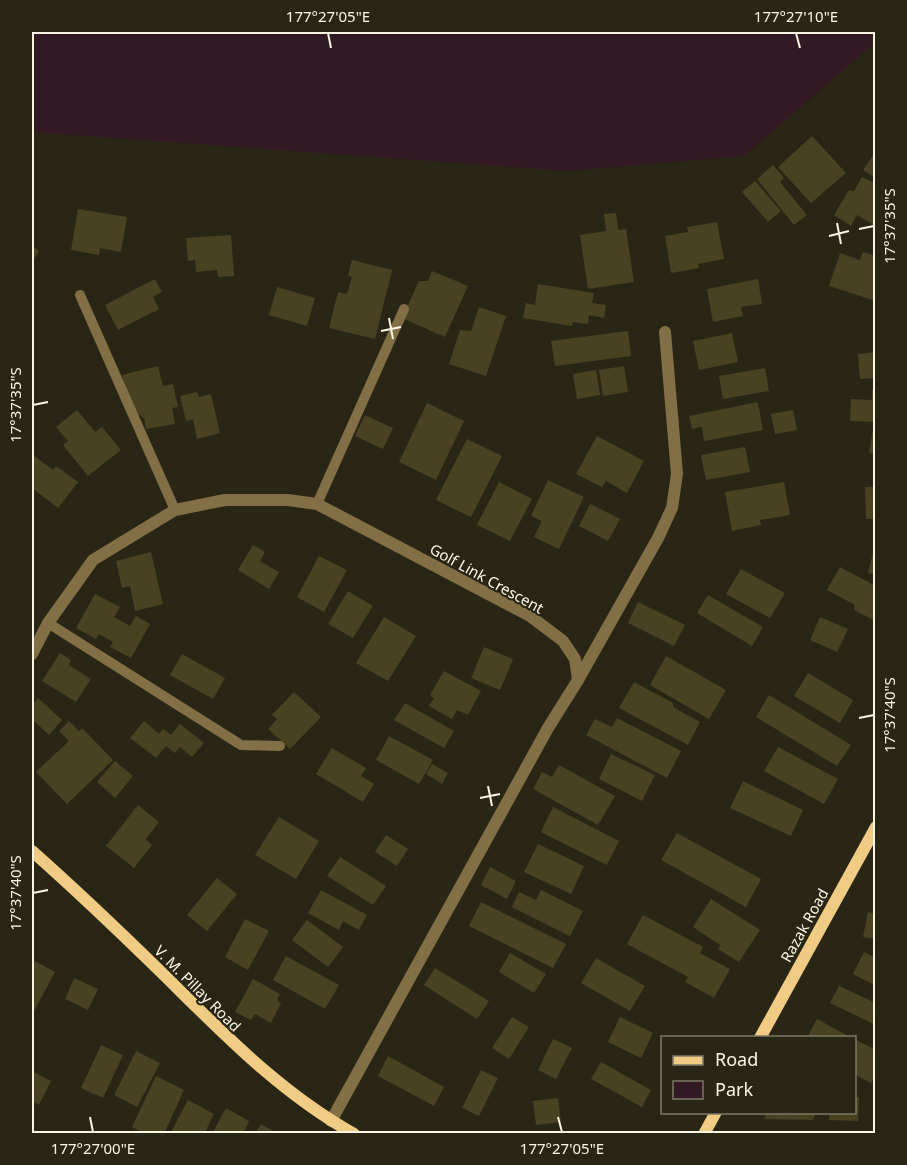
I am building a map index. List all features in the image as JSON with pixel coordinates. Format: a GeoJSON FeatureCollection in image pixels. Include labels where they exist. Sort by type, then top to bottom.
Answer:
{"type":"FeatureCollection","features":[{"type":"Feature","properties":{"kind":"main road","name":"Razak Road"},"geometry":{"type":"LineString","coordinates":[[761,1036],[876,827]]}},
{"type":"Feature","properties":{"kind":"main road","name":"V. M. Pillay Road"},"geometry":{"type":"LineString","coordinates":[[32,851],[82,896],[253,1062],[331,1121],[354,1134]]}},
{"type":"Feature","properties":{"kind":"main road"},"geometry":{"type":"LineString","coordinates":[[704,1134],[715,1114]]}},
{"type":"Feature","properties":{"kind":"street"},"geometry":{"type":"LineString","coordinates":[[331,1121],[548,728],[578,680],[658,538],[672,508],[677,474],[665,332]]}},
{"type":"Feature","properties":{"kind":"street","name":"Golf Link Crescent"},"geometry":{"type":"LineString","coordinates":[[32,654],[48,624],[93,560],[175,510],[225,501],[288,500],[317,504],[530,616],[563,641],[575,659],[578,680]]}},
{"type":"Feature","properties":{"kind":"lane"},"geometry":{"type":"LineString","coordinates":[[80,295],[175,510]]}},
{"type":"Feature","properties":{"kind":"lane"},"geometry":{"type":"LineString","coordinates":[[317,504],[404,309]]}},
{"type":"Feature","properties":{"kind":"lane"},"geometry":{"type":"LineString","coordinates":[[48,624],[242,745],[280,746]]}},
{"type":"Feature","properties":{"kind":"green space"},"geometry":{"type":"Polygon","coordinates":[[[32,32],[875,32],[876,42],[744,156],[567,171],[32,132],[32,32]]]}},
{"type":"Feature","properties":{"kind":"building"},"geometry":{"type":"Polygon","coordinates":[[[812,136],[846,173],[811,203],[778,167],[812,136]]]}},
{"type":"Feature","properties":{"kind":"building"},"geometry":{"type":"Polygon","coordinates":[[[876,151],[876,178],[863,170],[876,151]]]}},
{"type":"Feature","properties":{"kind":"building"},"geometry":{"type":"Polygon","coordinates":[[[773,165],[784,178],[780,182],[807,215],[794,225],[757,179],[773,165]]]}},
{"type":"Feature","properties":{"kind":"building"},"geometry":{"type":"Polygon","coordinates":[[[862,177],[876,184],[876,226],[857,215],[851,226],[834,215],[849,190],[854,191],[862,177]]]}},
{"type":"Feature","properties":{"kind":"building"},"geometry":{"type":"Polygon","coordinates":[[[755,181],[781,211],[768,222],[742,192],[755,181]]]}},
{"type":"Feature","properties":{"kind":"building"},"geometry":{"type":"Polygon","coordinates":[[[78,209],[127,217],[121,252],[100,248],[99,255],[71,250],[78,209]]]}},
{"type":"Feature","properties":{"kind":"building"},"geometry":{"type":"Polygon","coordinates":[[[616,213],[618,230],[626,229],[634,282],[588,289],[580,235],[606,231],[604,214],[616,213]]]}},
{"type":"Feature","properties":{"kind":"building"},"geometry":{"type":"Polygon","coordinates":[[[717,222],[724,259],[698,264],[699,268],[671,273],[665,236],[688,232],[687,227],[717,222]]]}},
{"type":"Feature","properties":{"kind":"building"},"geometry":{"type":"Polygon","coordinates":[[[231,235],[234,276],[218,277],[217,270],[196,272],[195,260],[188,261],[186,238],[231,235]]]}},
{"type":"Feature","properties":{"kind":"building"},"geometry":{"type":"Polygon","coordinates":[[[32,246],[39,251],[32,262],[32,246]]]}},
{"type":"Feature","properties":{"kind":"building"},"geometry":{"type":"Polygon","coordinates":[[[863,252],[876,256],[876,301],[829,286],[840,253],[860,260],[863,252]]]}},
{"type":"Feature","properties":{"kind":"building"},"geometry":{"type":"Polygon","coordinates":[[[352,260],[392,270],[375,339],[329,328],[338,292],[347,294],[352,277],[348,276],[352,260]]]}},
{"type":"Feature","properties":{"kind":"building"},"geometry":{"type":"Polygon","coordinates":[[[432,271],[468,286],[445,337],[402,318],[419,281],[428,281],[432,271]]]}},
{"type":"Feature","properties":{"kind":"building"},"geometry":{"type":"Polygon","coordinates":[[[155,279],[162,292],[153,297],[159,309],[118,330],[105,305],[155,279]]]}},
{"type":"Feature","properties":{"kind":"building"},"geometry":{"type":"Polygon","coordinates":[[[758,279],[762,304],[741,307],[743,316],[713,322],[707,289],[758,279]]]}},
{"type":"Feature","properties":{"kind":"building"},"geometry":{"type":"Polygon","coordinates":[[[538,284],[594,293],[592,303],[606,305],[604,318],[589,315],[588,324],[573,322],[572,326],[523,318],[526,303],[535,305],[538,284]]]}},
{"type":"Feature","properties":{"kind":"building"},"geometry":{"type":"Polygon","coordinates":[[[277,287],[315,298],[307,326],[269,315],[277,287]]]}},
{"type":"Feature","properties":{"kind":"building"},"geometry":{"type":"Polygon","coordinates":[[[479,307],[506,316],[486,376],[449,364],[460,330],[471,331],[479,307]]]}},
{"type":"Feature","properties":{"kind":"building"},"geometry":{"type":"Polygon","coordinates":[[[628,331],[631,356],[555,366],[551,341],[628,331]]]}},
{"type":"Feature","properties":{"kind":"building"},"geometry":{"type":"Polygon","coordinates":[[[732,333],[738,362],[699,370],[693,341],[732,333]]]}},
{"type":"Feature","properties":{"kind":"building"},"geometry":{"type":"Polygon","coordinates":[[[876,352],[876,378],[860,379],[858,354],[876,352]]]}},
{"type":"Feature","properties":{"kind":"building"},"geometry":{"type":"Polygon","coordinates":[[[158,366],[163,386],[173,384],[178,407],[172,408],[175,424],[146,429],[144,418],[132,410],[122,375],[158,366]]]}},
{"type":"Feature","properties":{"kind":"building"},"geometry":{"type":"Polygon","coordinates":[[[624,366],[628,392],[603,396],[599,370],[624,366]]]}},
{"type":"Feature","properties":{"kind":"building"},"geometry":{"type":"Polygon","coordinates":[[[765,368],[769,391],[723,399],[719,376],[765,368]]]}},
{"type":"Feature","properties":{"kind":"building"},"geometry":{"type":"Polygon","coordinates":[[[596,370],[600,395],[577,399],[573,374],[596,370]]]}},
{"type":"Feature","properties":{"kind":"building"},"geometry":{"type":"Polygon","coordinates":[[[872,390],[876,390],[876,422],[850,421],[851,399],[872,400],[872,390]]]}},
{"type":"Feature","properties":{"kind":"building"},"geometry":{"type":"Polygon","coordinates":[[[197,392],[199,397],[211,394],[220,433],[197,439],[193,419],[186,421],[180,396],[197,392]]]}},
{"type":"Feature","properties":{"kind":"building"},"geometry":{"type":"Polygon","coordinates":[[[758,402],[763,430],[704,441],[702,427],[692,429],[689,416],[758,402]]]}},
{"type":"Feature","properties":{"kind":"building"},"geometry":{"type":"Polygon","coordinates":[[[427,403],[464,421],[436,480],[399,462],[427,403]]]}},
{"type":"Feature","properties":{"kind":"building"},"geometry":{"type":"Polygon","coordinates":[[[77,410],[95,432],[102,427],[121,450],[88,476],[63,445],[68,441],[56,427],[77,410]]]}},
{"type":"Feature","properties":{"kind":"building"},"geometry":{"type":"Polygon","coordinates":[[[793,410],[797,430],[775,434],[771,414],[793,410]]]}},
{"type":"Feature","properties":{"kind":"building"},"geometry":{"type":"Polygon","coordinates":[[[365,415],[393,428],[383,449],[355,436],[365,415]]]}},
{"type":"Feature","properties":{"kind":"building"},"geometry":{"type":"Polygon","coordinates":[[[873,429],[876,430],[876,454],[869,453],[873,429]]]}},
{"type":"Feature","properties":{"kind":"building"},"geometry":{"type":"Polygon","coordinates":[[[597,436],[644,461],[627,493],[606,481],[602,487],[576,474],[597,436]]]}},
{"type":"Feature","properties":{"kind":"building"},"geometry":{"type":"Polygon","coordinates":[[[467,439],[502,456],[471,517],[436,500],[467,439]]]}},
{"type":"Feature","properties":{"kind":"building"},"geometry":{"type":"Polygon","coordinates":[[[745,447],[750,472],[706,480],[701,455],[745,447]]]}},
{"type":"Feature","properties":{"kind":"building"},"geometry":{"type":"Polygon","coordinates":[[[32,454],[53,470],[56,466],[78,482],[58,508],[32,488],[32,454]]]}},
{"type":"Feature","properties":{"kind":"building"},"geometry":{"type":"Polygon","coordinates":[[[548,480],[584,497],[559,549],[534,537],[542,521],[531,516],[548,480]]]}},
{"type":"Feature","properties":{"kind":"building"},"geometry":{"type":"Polygon","coordinates":[[[499,482],[532,499],[510,541],[477,525],[499,482]]]}},
{"type":"Feature","properties":{"kind":"building"},"geometry":{"type":"Polygon","coordinates":[[[784,482],[790,515],[760,520],[761,525],[732,531],[725,492],[784,482]]]}},
{"type":"Feature","properties":{"kind":"building"},"geometry":{"type":"Polygon","coordinates":[[[865,487],[876,487],[876,519],[866,519],[865,487]]]}},
{"type":"Feature","properties":{"kind":"building"},"geometry":{"type":"Polygon","coordinates":[[[590,504],[620,519],[608,541],[579,526],[590,504]]]}},
{"type":"Feature","properties":{"kind":"building"},"geometry":{"type":"Polygon","coordinates":[[[876,541],[876,575],[868,573],[876,541]]]}},
{"type":"Feature","properties":{"kind":"building"},"geometry":{"type":"Polygon","coordinates":[[[253,545],[265,552],[260,561],[279,572],[269,589],[238,570],[253,545]]]}},
{"type":"Feature","properties":{"kind":"building"},"geometry":{"type":"Polygon","coordinates":[[[151,552],[163,604],[135,611],[130,586],[122,588],[116,561],[151,552]]]}},
{"type":"Feature","properties":{"kind":"building"},"geometry":{"type":"Polygon","coordinates":[[[319,556],[347,570],[324,612],[297,597],[319,556]]]}},
{"type":"Feature","properties":{"kind":"building"},"geometry":{"type":"Polygon","coordinates":[[[840,567],[876,586],[876,621],[854,610],[855,605],[827,590],[840,567]]]}},
{"type":"Feature","properties":{"kind":"building"},"geometry":{"type":"Polygon","coordinates":[[[741,569],[785,593],[770,618],[726,594],[741,569]]]}},
{"type":"Feature","properties":{"kind":"building"},"geometry":{"type":"Polygon","coordinates":[[[348,591],[373,606],[353,638],[328,624],[348,591]]]}},
{"type":"Feature","properties":{"kind":"building"},"geometry":{"type":"Polygon","coordinates":[[[95,594],[120,607],[114,617],[130,626],[136,616],[150,624],[131,658],[110,647],[113,642],[99,634],[96,639],[76,628],[95,594]]]}},
{"type":"Feature","properties":{"kind":"building"},"geometry":{"type":"Polygon","coordinates":[[[708,595],[763,627],[752,646],[697,613],[708,595]]]}},
{"type":"Feature","properties":{"kind":"building"},"geometry":{"type":"Polygon","coordinates":[[[638,602],[685,625],[674,646],[628,623],[638,602]]]}},
{"type":"Feature","properties":{"kind":"building"},"geometry":{"type":"Polygon","coordinates":[[[384,617],[416,636],[388,681],[356,663],[384,617]]]}},
{"type":"Feature","properties":{"kind":"building"},"geometry":{"type":"Polygon","coordinates":[[[820,617],[848,629],[837,652],[810,640],[820,617]]]}},
{"type":"Feature","properties":{"kind":"building"},"geometry":{"type":"Polygon","coordinates":[[[484,647],[513,659],[500,690],[471,678],[484,647]]]}},
{"type":"Feature","properties":{"kind":"building"},"geometry":{"type":"Polygon","coordinates":[[[60,653],[71,660],[69,665],[91,679],[76,702],[42,681],[60,653]]]}},
{"type":"Feature","properties":{"kind":"building"},"geometry":{"type":"Polygon","coordinates":[[[182,654],[225,678],[213,699],[170,675],[182,654]]]}},
{"type":"Feature","properties":{"kind":"building"},"geometry":{"type":"Polygon","coordinates":[[[666,656],[726,690],[709,719],[650,685],[666,656]]]}},
{"type":"Feature","properties":{"kind":"building"},"geometry":{"type":"Polygon","coordinates":[[[444,671],[481,691],[468,715],[457,710],[452,719],[429,706],[434,698],[430,695],[444,671]]]}},
{"type":"Feature","properties":{"kind":"building"},"geometry":{"type":"Polygon","coordinates":[[[808,673],[853,700],[840,723],[794,696],[808,673]]]}},
{"type":"Feature","properties":{"kind":"building"},"geometry":{"type":"Polygon","coordinates":[[[634,682],[673,703],[673,707],[700,722],[688,745],[619,708],[634,682]]]}},
{"type":"Feature","properties":{"kind":"building"},"geometry":{"type":"Polygon","coordinates":[[[294,692],[321,717],[290,749],[268,729],[277,719],[272,715],[294,692]]]}},
{"type":"Feature","properties":{"kind":"building"},"geometry":{"type":"Polygon","coordinates":[[[769,695],[851,745],[837,766],[756,717],[769,695]]]}},
{"type":"Feature","properties":{"kind":"building"},"geometry":{"type":"Polygon","coordinates":[[[38,698],[62,720],[49,735],[32,719],[32,706],[38,698]]]}},
{"type":"Feature","properties":{"kind":"building"},"geometry":{"type":"Polygon","coordinates":[[[405,703],[454,731],[444,748],[394,720],[405,703]]]}},
{"type":"Feature","properties":{"kind":"building"},"geometry":{"type":"Polygon","coordinates":[[[617,718],[681,751],[667,778],[586,735],[595,719],[612,727],[617,718]]]}},
{"type":"Feature","properties":{"kind":"building"},"geometry":{"type":"Polygon","coordinates":[[[69,721],[79,731],[82,728],[113,760],[67,804],[36,772],[69,741],[59,731],[69,721]]]}},
{"type":"Feature","properties":{"kind":"building"},"geometry":{"type":"Polygon","coordinates":[[[144,721],[159,734],[163,729],[171,735],[180,724],[204,743],[192,757],[180,747],[175,753],[166,746],[156,758],[130,738],[144,721]]]}},
{"type":"Feature","properties":{"kind":"building"},"geometry":{"type":"Polygon","coordinates":[[[389,736],[433,760],[419,784],[376,760],[389,736]]]}},
{"type":"Feature","properties":{"kind":"building"},"geometry":{"type":"Polygon","coordinates":[[[778,747],[838,779],[824,804],[764,771],[778,747]]]}},
{"type":"Feature","properties":{"kind":"building"},"geometry":{"type":"Polygon","coordinates":[[[332,748],[366,768],[361,776],[374,784],[363,802],[316,774],[332,748]]]}},
{"type":"Feature","properties":{"kind":"building"},"geometry":{"type":"Polygon","coordinates":[[[611,754],[655,775],[642,801],[599,779],[611,754]]]}},
{"type":"Feature","properties":{"kind":"building"},"geometry":{"type":"Polygon","coordinates":[[[115,761],[133,776],[115,798],[97,782],[115,761]]]}},
{"type":"Feature","properties":{"kind":"building"},"geometry":{"type":"Polygon","coordinates":[[[432,764],[448,773],[442,784],[426,774],[432,764]]]}},
{"type":"Feature","properties":{"kind":"building"},"geometry":{"type":"Polygon","coordinates":[[[559,765],[615,796],[598,825],[533,789],[542,772],[552,777],[559,765]]]}},
{"type":"Feature","properties":{"kind":"building"},"geometry":{"type":"Polygon","coordinates":[[[743,781],[803,810],[791,836],[730,808],[743,781]]]}},
{"type":"Feature","properties":{"kind":"building"},"geometry":{"type":"Polygon","coordinates":[[[138,805],[159,822],[146,839],[152,845],[134,868],[106,846],[138,805]]]}},
{"type":"Feature","properties":{"kind":"building"},"geometry":{"type":"Polygon","coordinates":[[[553,807],[619,841],[607,865],[541,832],[553,807]]]}},
{"type":"Feature","properties":{"kind":"building"},"geometry":{"type":"Polygon","coordinates":[[[279,817],[319,841],[296,879],[255,855],[279,817]]]}},
{"type":"Feature","properties":{"kind":"building"},"geometry":{"type":"Polygon","coordinates":[[[677,833],[761,879],[746,907],[661,860],[677,833]]]}},
{"type":"Feature","properties":{"kind":"building"},"geometry":{"type":"Polygon","coordinates":[[[386,835],[408,849],[397,866],[375,852],[386,835]]]}},
{"type":"Feature","properties":{"kind":"building"},"geometry":{"type":"Polygon","coordinates":[[[538,844],[584,866],[571,894],[524,872],[538,844]]]}},
{"type":"Feature","properties":{"kind":"building"},"geometry":{"type":"Polygon","coordinates":[[[340,857],[386,886],[373,905],[327,876],[340,857]]]}},
{"type":"Feature","properties":{"kind":"building"},"geometry":{"type":"Polygon","coordinates":[[[490,867],[516,881],[507,899],[481,885],[490,867]]]}},
{"type":"Feature","properties":{"kind":"building"},"geometry":{"type":"Polygon","coordinates":[[[217,878],[237,894],[207,931],[187,915],[217,878]]]}},
{"type":"Feature","properties":{"kind":"building"},"geometry":{"type":"Polygon","coordinates":[[[321,890],[367,915],[359,930],[343,921],[339,930],[308,913],[321,890]]]}},
{"type":"Feature","properties":{"kind":"building"},"geometry":{"type":"Polygon","coordinates":[[[541,890],[583,911],[570,936],[512,907],[519,892],[536,900],[541,890]]]}},
{"type":"Feature","properties":{"kind":"building"},"geometry":{"type":"Polygon","coordinates":[[[711,899],[760,930],[739,962],[718,949],[720,945],[693,927],[711,899]]]}},
{"type":"Feature","properties":{"kind":"building"},"geometry":{"type":"Polygon","coordinates":[[[481,902],[566,944],[553,968],[469,926],[481,902]]]}},
{"type":"Feature","properties":{"kind":"building"},"geometry":{"type":"Polygon","coordinates":[[[868,912],[876,914],[876,939],[863,937],[868,912]]]}},
{"type":"Feature","properties":{"kind":"building"},"geometry":{"type":"Polygon","coordinates":[[[643,915],[703,947],[700,953],[730,969],[714,998],[685,982],[688,977],[627,944],[643,915]]]}},
{"type":"Feature","properties":{"kind":"building"},"geometry":{"type":"Polygon","coordinates":[[[245,919],[269,931],[248,970],[225,957],[245,919]]]}},
{"type":"Feature","properties":{"kind":"building"},"geometry":{"type":"Polygon","coordinates":[[[307,920],[343,947],[328,967],[292,940],[307,920]]]}},
{"type":"Feature","properties":{"kind":"building"},"geometry":{"type":"Polygon","coordinates":[[[864,952],[876,958],[876,986],[853,974],[864,952]]]}},
{"type":"Feature","properties":{"kind":"building"},"geometry":{"type":"Polygon","coordinates":[[[510,953],[546,974],[534,993],[499,972],[510,953]]]}},
{"type":"Feature","properties":{"kind":"building"},"geometry":{"type":"Polygon","coordinates":[[[286,956],[339,985],[325,1009],[273,980],[286,956]]]}},
{"type":"Feature","properties":{"kind":"building"},"geometry":{"type":"Polygon","coordinates":[[[596,958],[645,986],[630,1011],[581,983],[596,958]]]}},
{"type":"Feature","properties":{"kind":"building"},"geometry":{"type":"Polygon","coordinates":[[[35,961],[55,972],[32,1015],[32,968],[35,961]]]}},
{"type":"Feature","properties":{"kind":"building"},"geometry":{"type":"Polygon","coordinates":[[[435,968],[489,1001],[477,1019],[424,985],[435,968]]]}},
{"type":"Feature","properties":{"kind":"building"},"geometry":{"type":"Polygon","coordinates":[[[74,978],[98,989],[88,1010],[65,999],[74,978]]]}},
{"type":"Feature","properties":{"kind":"building"},"geometry":{"type":"Polygon","coordinates":[[[253,979],[280,994],[277,1000],[281,1003],[271,1023],[255,1014],[251,1020],[235,1012],[253,979]]]}},
{"type":"Feature","properties":{"kind":"building"},"geometry":{"type":"Polygon","coordinates":[[[839,986],[876,1003],[876,1025],[830,1003],[839,986]]]}},
{"type":"Feature","properties":{"kind":"building"},"geometry":{"type":"Polygon","coordinates":[[[512,1017],[529,1027],[509,1059],[492,1048],[512,1017]]]}},
{"type":"Feature","properties":{"kind":"building"},"geometry":{"type":"Polygon","coordinates":[[[620,1017],[653,1033],[641,1058],[608,1042],[620,1017]]]}},
{"type":"Feature","properties":{"kind":"building"},"geometry":{"type":"Polygon","coordinates":[[[817,1019],[848,1036],[808,1036],[817,1019]]]}},
{"type":"Feature","properties":{"kind":"building"},"geometry":{"type":"Polygon","coordinates":[[[553,1039],[572,1048],[556,1079],[538,1070],[553,1039]]]}},
{"type":"Feature","properties":{"kind":"building"},"geometry":{"type":"Polygon","coordinates":[[[856,1040],[876,1050],[876,1074],[871,1083],[856,1075],[856,1040]]]}},
{"type":"Feature","properties":{"kind":"building"},"geometry":{"type":"Polygon","coordinates":[[[101,1045],[123,1055],[103,1098],[81,1088],[101,1045]]]}},
{"type":"Feature","properties":{"kind":"building"},"geometry":{"type":"Polygon","coordinates":[[[136,1051],[160,1063],[137,1107],[114,1095],[136,1051]]]}},
{"type":"Feature","properties":{"kind":"building"},"geometry":{"type":"Polygon","coordinates":[[[388,1056],[444,1087],[434,1106],[378,1076],[388,1056]]]}},
{"type":"Feature","properties":{"kind":"building"},"geometry":{"type":"Polygon","coordinates":[[[601,1062],[651,1090],[642,1107],[591,1079],[601,1062]]]}},
{"type":"Feature","properties":{"kind":"building"},"geometry":{"type":"Polygon","coordinates":[[[481,1070],[498,1078],[479,1116],[462,1108],[481,1070]]]}},
{"type":"Feature","properties":{"kind":"building"},"geometry":{"type":"Polygon","coordinates":[[[32,1071],[51,1081],[39,1105],[32,1101],[32,1071]]]}},
{"type":"Feature","properties":{"kind":"building"},"geometry":{"type":"Polygon","coordinates":[[[156,1076],[184,1090],[164,1134],[145,1134],[132,1127],[156,1076]]]}},
{"type":"Feature","properties":{"kind":"building"},"geometry":{"type":"Polygon","coordinates":[[[856,1097],[859,1097],[858,1121],[829,1120],[830,1114],[856,1114],[856,1097]]]}},
{"type":"Feature","properties":{"kind":"building"},"geometry":{"type":"Polygon","coordinates":[[[558,1098],[561,1122],[536,1125],[533,1101],[558,1098]]]}},
{"type":"Feature","properties":{"kind":"building"},"geometry":{"type":"Polygon","coordinates":[[[188,1100],[214,1114],[204,1134],[170,1134],[188,1100]]]}},
{"type":"Feature","properties":{"kind":"building"},"geometry":{"type":"Polygon","coordinates":[[[226,1108],[249,1121],[243,1134],[212,1134],[226,1108]]]}},
{"type":"Feature","properties":{"kind":"building"},"geometry":{"type":"Polygon","coordinates":[[[766,1114],[815,1114],[813,1120],[764,1119],[766,1114]]]}},
{"type":"Feature","properties":{"kind":"building"},"geometry":{"type":"Polygon","coordinates":[[[261,1124],[278,1134],[255,1134],[261,1124]]]}}]}
